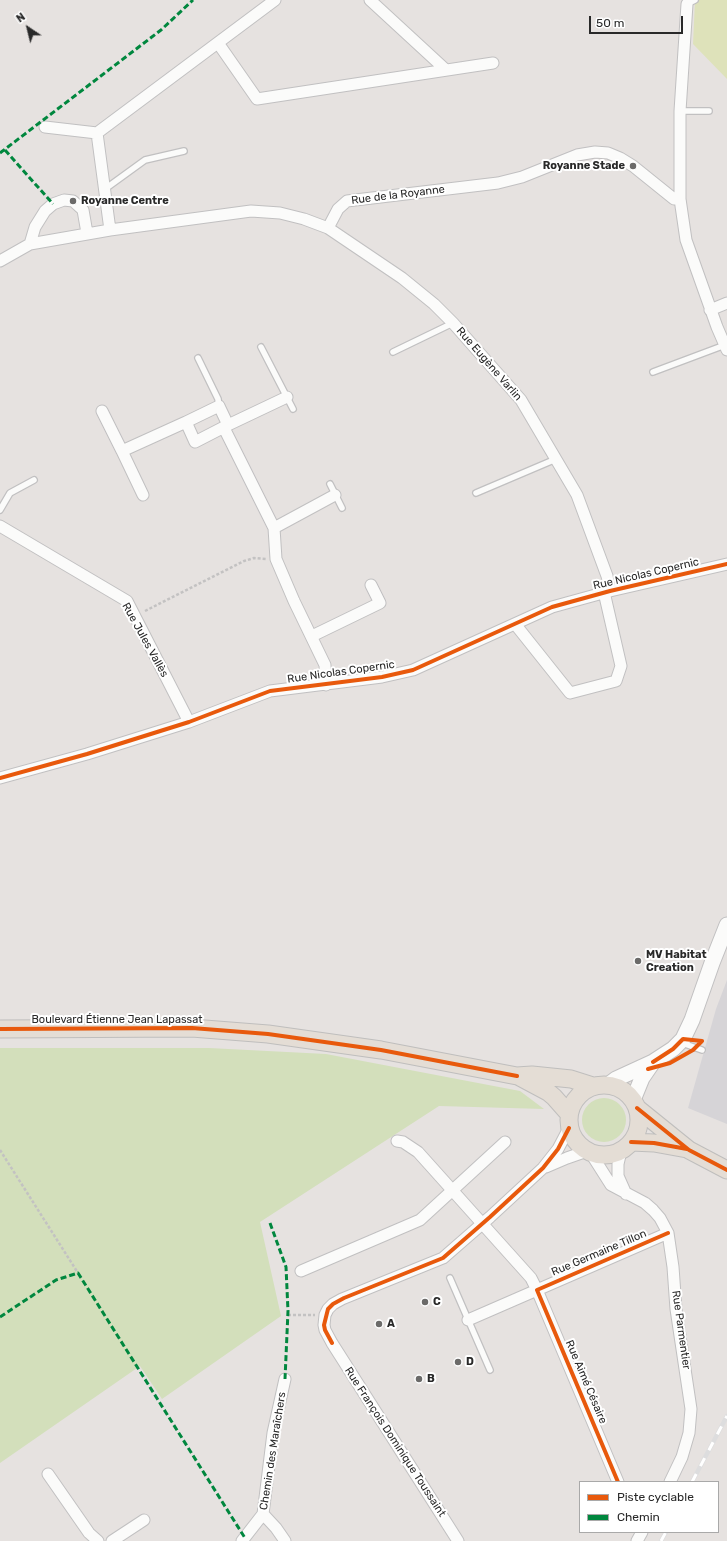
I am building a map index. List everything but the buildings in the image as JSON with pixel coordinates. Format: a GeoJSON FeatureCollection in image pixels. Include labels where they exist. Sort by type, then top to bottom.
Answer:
{"type":"FeatureCollection","features":[{"type":"Feature","properties":{"kind":"main road","name":"Boulevard Étienne Jean Lapassat"},"geometry":{"type":"LineString","coordinates":[[0,1029],[192,1028],[268,1034],[381,1050],[517,1076],[532,1075],[571,1079],[601,1085]]}},
{"type":"Feature","properties":{"kind":"main road","name":"Boulevard Étienne Jean Lapassat"},"geometry":{"type":"LineString","coordinates":[[517,1076],[548,1092],[554,1097],[569,1121]]}},
{"type":"Feature","properties":{"kind":"main road"},"geometry":{"type":"LineString","coordinates":[[689,1150],[654,1143],[626,1146],[611,1154],[600,1155],[588,1152],[576,1142],[569,1121],[572,1105],[584,1090],[601,1085],[618,1087],[627,1093],[635,1104],[689,1150],[727,1170]]}},
{"type":"Feature","properties":{"kind":"main road"},"geometry":{"type":"LineString","coordinates":[[626,1146],[637,1132],[639,1120],[635,1104]]}},
{"type":"Feature","properties":{"kind":"street"},"geometry":{"type":"LineString","coordinates":[[45,127],[97,133],[275,0]]}},
{"type":"Feature","properties":{"kind":"street"},"geometry":{"type":"LineString","coordinates":[[370,0],[446,70]]}},
{"type":"Feature","properties":{"kind":"street"},"geometry":{"type":"LineString","coordinates":[[691,2],[680,111],[680,200],[686,240],[710,310],[726,347]]}},
{"type":"Feature","properties":{"kind":"street"},"geometry":{"type":"LineString","coordinates":[[218,43],[256,98],[493,63]]}},
{"type":"Feature","properties":{"kind":"street"},"geometry":{"type":"LineString","coordinates":[[97,133],[110,230]]}},
{"type":"Feature","properties":{"kind":"street","name":"Rue de la Royanne"},"geometry":{"type":"LineString","coordinates":[[328,228],[338,209],[347,201],[498,183],[522,178],[576,155],[595,152],[608,153],[620,158],[633,166],[674,199],[680,200]]}},
{"type":"Feature","properties":{"kind":"street"},"geometry":{"type":"LineString","coordinates":[[30,244],[35,227],[45,211],[53,204],[64,200],[73,201],[83,210],[87,233]]}},
{"type":"Feature","properties":{"kind":"street"},"geometry":{"type":"LineString","coordinates":[[0,261],[30,244],[87,233],[251,211],[280,213],[304,219],[328,228]]}},
{"type":"Feature","properties":{"kind":"street","name":"Rue Eugène Varlin"},"geometry":{"type":"LineString","coordinates":[[328,228],[402,278],[434,304],[453,323],[521,400],[577,495],[607,576],[607,592],[621,666],[616,681],[570,693],[515,624]]}},
{"type":"Feature","properties":{"kind":"street"},"geometry":{"type":"LineString","coordinates":[[710,310],[727,303]]}},
{"type":"Feature","properties":{"kind":"street"},"geometry":{"type":"LineString","coordinates":[[186,422],[195,442],[287,397]]}},
{"type":"Feature","properties":{"kind":"street"},"geometry":{"type":"LineString","coordinates":[[122,451],[219,406],[226,426],[274,528],[276,559],[294,601],[325,665],[326,685]]}},
{"type":"Feature","properties":{"kind":"street"},"geometry":{"type":"LineString","coordinates":[[102,410],[143,495]]}},
{"type":"Feature","properties":{"kind":"street"},"geometry":{"type":"LineString","coordinates":[[274,528],[336,494]]}},
{"type":"Feature","properties":{"kind":"street","name":"Rue Jules Vallès"},"geometry":{"type":"LineString","coordinates":[[1,528],[127,601],[189,722]]}},
{"type":"Feature","properties":{"kind":"street","name":"Rue Nicolas Copernic"},"geometry":{"type":"LineString","coordinates":[[0,778],[87,754],[189,722],[270,691],[382,677],[413,670],[552,607],[607,592],[727,564]]}},
{"type":"Feature","properties":{"kind":"street"},"geometry":{"type":"LineString","coordinates":[[312,636],[380,603],[371,585]]}},
{"type":"Feature","properties":{"kind":"street"},"geometry":{"type":"LineString","coordinates":[[601,1085],[654,1062],[673,1049],[683,1039],[692,1020],[727,925]]}},
{"type":"Feature","properties":{"kind":"street"},"geometry":{"type":"LineString","coordinates":[[635,1104],[642,1078],[654,1062]]}},
{"type":"Feature","properties":{"kind":"street"},"geometry":{"type":"LineString","coordinates":[[325,1315],[333,1304],[342,1299],[443,1258],[482,1225],[544,1168],[558,1149],[569,1121]]}},
{"type":"Feature","properties":{"kind":"street","name":"Rue Aimé Césaire"},"geometry":{"type":"LineString","coordinates":[[397,1141],[403,1142],[418,1152],[531,1278],[618,1481]]}},
{"type":"Feature","properties":{"kind":"street"},"geometry":{"type":"LineString","coordinates":[[301,1271],[420,1220],[505,1142]]}},
{"type":"Feature","properties":{"kind":"street"},"geometry":{"type":"LineString","coordinates":[[626,1146],[618,1164],[618,1176],[626,1194]]}},
{"type":"Feature","properties":{"kind":"street"},"geometry":{"type":"LineString","coordinates":[[544,1168],[567,1158],[588,1152]]}},
{"type":"Feature","properties":{"kind":"street","name":"Rue Parmentier"},"geometry":{"type":"LineString","coordinates":[[588,1152],[611,1185],[645,1203],[660,1218],[668,1233],[673,1267],[676,1309],[691,1409],[689,1433],[682,1457],[670,1481]]}},
{"type":"Feature","properties":{"kind":"street","name":"Rue Germaine Tillon"},"geometry":{"type":"LineString","coordinates":[[468,1320],[668,1233]]}},
{"type":"Feature","properties":{"kind":"street","name":"Rue François Dominique Toussaint"},"geometry":{"type":"LineString","coordinates":[[325,1315],[325,1330],[332,1343],[458,1541]]}},
{"type":"Feature","properties":{"kind":"street","name":"Chemin des Maraîchers"},"geometry":{"type":"LineString","coordinates":[[242,1541],[263,1514],[273,1433],[284,1379]]}},
{"type":"Feature","properties":{"kind":"street"},"geometry":{"type":"LineString","coordinates":[[48,1474],[89,1533],[98,1541]]}},
{"type":"Feature","properties":{"kind":"street"},"geometry":{"type":"LineString","coordinates":[[263,1514],[276,1528],[285,1541]]}},
{"type":"Feature","properties":{"kind":"street"},"geometry":{"type":"LineString","coordinates":[[112,1541],[144,1520]]}},
{"type":"Feature","properties":{"kind":"lane"},"geometry":{"type":"LineString","coordinates":[[680,111],[709,112]]}},
{"type":"Feature","properties":{"kind":"lane"},"geometry":{"type":"LineString","coordinates":[[105,189],[145,160],[184,151]]}},
{"type":"Feature","properties":{"kind":"lane"},"geometry":{"type":"LineString","coordinates":[[393,352],[453,323]]}},
{"type":"Feature","properties":{"kind":"lane"},"geometry":{"type":"LineString","coordinates":[[261,347],[293,409]]}},
{"type":"Feature","properties":{"kind":"lane"},"geometry":{"type":"LineString","coordinates":[[653,372],[726,347]]}},
{"type":"Feature","properties":{"kind":"lane"},"geometry":{"type":"LineString","coordinates":[[198,358],[218,399],[219,406]]}},
{"type":"Feature","properties":{"kind":"lane"},"geometry":{"type":"LineString","coordinates":[[476,493],[556,459]]}},
{"type":"Feature","properties":{"kind":"lane"},"geometry":{"type":"LineString","coordinates":[[0,510],[10,493],[34,480]]}},
{"type":"Feature","properties":{"kind":"lane"},"geometry":{"type":"LineString","coordinates":[[330,484],[342,508]]}},
{"type":"Feature","properties":{"kind":"lane"},"geometry":{"type":"LineString","coordinates":[[680,1042],[702,1050]]}},
{"type":"Feature","properties":{"kind":"lane"},"geometry":{"type":"LineString","coordinates":[[450,1278],[490,1370]]}},
{"type":"Feature","properties":{"kind":"path"},"geometry":{"type":"LineString","coordinates":[[135,616],[244,561],[254,558],[276,559]]}},
{"type":"Feature","properties":{"kind":"path"},"geometry":{"type":"LineString","coordinates":[[0,1150],[78,1273]]}},
{"type":"Feature","properties":{"kind":"path"},"geometry":{"type":"LineString","coordinates":[[288,1315],[325,1315]]}},
{"type":"Feature","properties":{"kind":"shaded area"},"geometry":{"type":"Polygon","coordinates":[[[727,980],[727,1124],[688,1108],[716,1009],[727,980]]]}},
{"type":"Feature","properties":{"kind":"green space"},"geometry":{"type":"Polygon","coordinates":[[[695,0],[727,0],[727,79],[693,44],[695,0]]]}},
{"type":"Feature","properties":{"kind":"green space"},"geometry":{"type":"Polygon","coordinates":[[[0,1048],[209,1048],[326,1054],[520,1091],[544,1109],[439,1106],[260,1222],[281,1316],[162,1399],[140,1366],[0,1463],[0,1048]]]}},
{"type":"Feature","properties":{"kind":"green space"},"geometry":{"type":"Polygon","coordinates":[[[600,1098],[608,1098],[620,1104],[626,1116],[626,1124],[620,1136],[608,1142],[600,1142],[588,1136],[582,1124],[582,1116],[588,1104],[600,1098]]]}},
{"type":"Feature","properties":{"kind":"railway"},"geometry":{"type":"LineString","coordinates":[[693,1481],[727,1416]]}},
{"type":"Feature","properties":{"kind":"railway"},"geometry":{"type":"LineString","coordinates":[[661,1541],[665,1533]]}},
{"type":"Feature","properties":{"kind":"marked path"},"geometry":{"type":"LineString","coordinates":[[0,153],[161,30],[193,0]]}},
{"type":"Feature","properties":{"kind":"marked path"},"geometry":{"type":"LineString","coordinates":[[5,150],[53,204]]}},
{"type":"Feature","properties":{"kind":"marked path"},"geometry":{"type":"LineString","coordinates":[[270,1223],[286,1267],[288,1311],[285,1379]]}},
{"type":"Feature","properties":{"kind":"marked path"},"geometry":{"type":"LineString","coordinates":[[0,1317],[56,1280],[78,1273],[245,1538]]}},
{"type":"Feature","properties":{"kind":"cycle path"},"geometry":{"type":"LineString","coordinates":[[0,778],[87,754],[189,722],[270,691],[382,677],[413,670],[552,607],[610,591],[727,564]]}},
{"type":"Feature","properties":{"kind":"cycle path"},"geometry":{"type":"LineString","coordinates":[[0,1029],[192,1028],[268,1034],[381,1050],[517,1076]]}},
{"type":"Feature","properties":{"kind":"cycle path"},"geometry":{"type":"LineString","coordinates":[[653,1062],[673,1049],[683,1039],[702,1041]]}},
{"type":"Feature","properties":{"kind":"cycle path"},"geometry":{"type":"LineString","coordinates":[[648,1069],[670,1063],[693,1050],[702,1041]]}},
{"type":"Feature","properties":{"kind":"cycle path"},"geometry":{"type":"LineString","coordinates":[[637,1108],[689,1150],[727,1170]]}},
{"type":"Feature","properties":{"kind":"cycle path"},"geometry":{"type":"LineString","coordinates":[[332,1343],[324,1325],[328,1309],[333,1304],[344,1298],[443,1258],[543,1168],[558,1149],[569,1128]]}},
{"type":"Feature","properties":{"kind":"cycle path"},"geometry":{"type":"LineString","coordinates":[[631,1142],[654,1143],[687,1149]]}},
{"type":"Feature","properties":{"kind":"cycle path"},"geometry":{"type":"LineString","coordinates":[[618,1481],[537,1290],[668,1233]]}},
{"type":"Feature","properties":{"kind":"place","name":"Royanne Stade"},"geometry":{"type":"Point","coordinates":[633,166]}},
{"type":"Feature","properties":{"kind":"place","name":"Royanne Centre"},"geometry":{"type":"Point","coordinates":[73,201]}},
{"type":"Feature","properties":{"kind":"place","name":"MV Habitat Creation"},"geometry":{"type":"Point","coordinates":[638,961]}},
{"type":"Feature","properties":{"kind":"place","name":"C"},"geometry":{"type":"Point","coordinates":[425,1302]}},
{"type":"Feature","properties":{"kind":"place","name":"A"},"geometry":{"type":"Point","coordinates":[379,1324]}},
{"type":"Feature","properties":{"kind":"place","name":"D"},"geometry":{"type":"Point","coordinates":[458,1362]}},
{"type":"Feature","properties":{"kind":"place","name":"B"},"geometry":{"type":"Point","coordinates":[419,1379]}}]}
